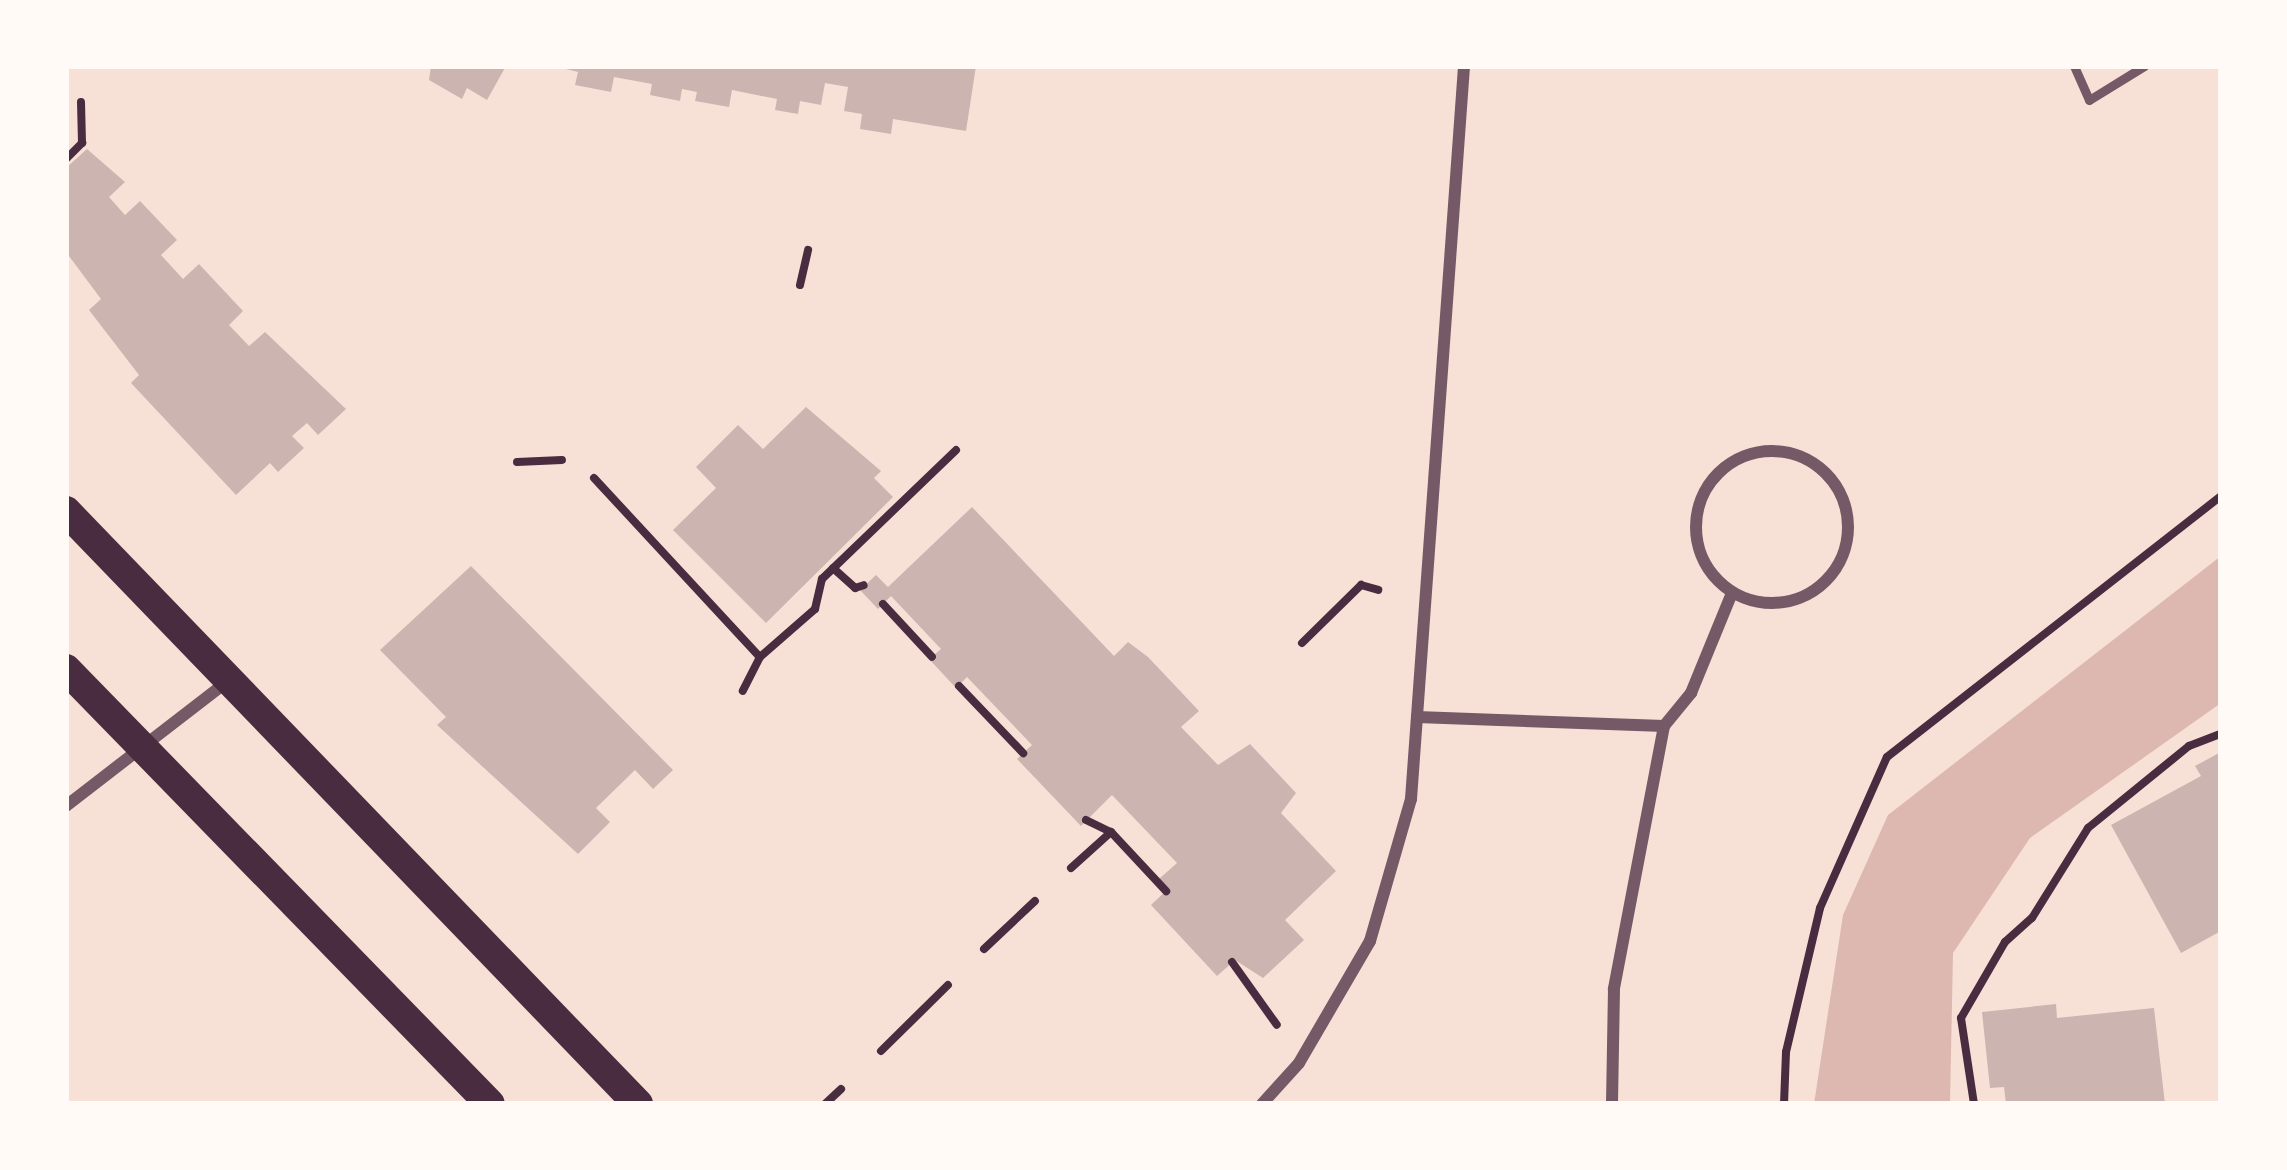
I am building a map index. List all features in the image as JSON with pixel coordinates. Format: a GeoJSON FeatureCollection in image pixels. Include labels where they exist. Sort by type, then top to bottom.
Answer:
{"type":"FeatureCollection","features":[{"type":"Feature","properties":{"kind":"main road"},"geometry":{"type":"LineString","coordinates":[[66,512],[638,1104]]}},
{"type":"Feature","properties":{"kind":"main road"},"geometry":{"type":"LineString","coordinates":[[66,669],[490,1104]]}},
{"type":"Feature","properties":{"kind":"street"},"geometry":{"type":"LineString","coordinates":[[1262,1104],[1299,1063],[1370,941],[1411,799],[1464,66]]}},
{"type":"Feature","properties":{"kind":"street"},"geometry":{"type":"LineString","coordinates":[[1772,452],[1808,460],[1828,475],[1848,519],[1838,566],[1823,585],[1791,601],[1732,592],[1700,552],[1701,500],[1735,460],[1772,452]]}},
{"type":"Feature","properties":{"kind":"street"},"geometry":{"type":"LineString","coordinates":[[1612,1104],[1614,989],[1664,726],[1691,693],[1732,592]]}},
{"type":"Feature","properties":{"kind":"street"},"geometry":{"type":"LineString","coordinates":[[66,806],[229,680]]}},
{"type":"Feature","properties":{"kind":"street"},"geometry":{"type":"LineString","coordinates":[[1417,717],[1664,726]]}},
{"type":"Feature","properties":{"kind":"lane"},"geometry":{"type":"LineString","coordinates":[[2074,66],[2089,100],[2144,66]]}},
{"type":"Feature","properties":{"kind":"path"},"geometry":{"type":"LineString","coordinates":[[66,159],[82,143],[81,102]]}},
{"type":"Feature","properties":{"kind":"path"},"geometry":{"type":"LineString","coordinates":[[800,285],[808,250]]}},
{"type":"Feature","properties":{"kind":"path"},"geometry":{"type":"LineString","coordinates":[[743,691],[760,658],[814,609],[832,568],[956,450]]}},
{"type":"Feature","properties":{"kind":"path"},"geometry":{"type":"LineString","coordinates":[[517,462],[562,460]]}},
{"type":"Feature","properties":{"kind":"path"},"geometry":{"type":"LineString","coordinates":[[594,478],[760,658]]}},
{"type":"Feature","properties":{"kind":"path"},"geometry":{"type":"LineString","coordinates":[[1784,1104],[1786,1052],[1815,924],[1887,757],[2221,496]]}},
{"type":"Feature","properties":{"kind":"path"},"geometry":{"type":"LineString","coordinates":[[832,568],[855,588],[864,586]]}},
{"type":"Feature","properties":{"kind":"path"},"geometry":{"type":"LineString","coordinates":[[1302,643],[1360,585],[1378,590]]}},
{"type":"Feature","properties":{"kind":"path"},"geometry":{"type":"LineString","coordinates":[[883,604],[932,657]]}},
{"type":"Feature","properties":{"kind":"path"},"geometry":{"type":"LineString","coordinates":[[958,686],[1023,753]]}},
{"type":"Feature","properties":{"kind":"path"},"geometry":{"type":"LineString","coordinates":[[1974,1104],[1961,1018],[2005,942],[2032,918],[2088,828],[2189,746],[2221,734]]}},
{"type":"Feature","properties":{"kind":"path"},"geometry":{"type":"LineString","coordinates":[[1086,820],[1111,832],[1166,891]]}},
{"type":"Feature","properties":{"kind":"path"},"geometry":{"type":"LineString","coordinates":[[1071,868],[1111,832]]}},
{"type":"Feature","properties":{"kind":"path"},"geometry":{"type":"LineString","coordinates":[[984,949],[1035,902]]}},
{"type":"Feature","properties":{"kind":"path"},"geometry":{"type":"LineString","coordinates":[[1232,962],[1277,1025]]}},
{"type":"Feature","properties":{"kind":"path"},"geometry":{"type":"LineString","coordinates":[[881,1051],[948,986]]}},
{"type":"Feature","properties":{"kind":"path"},"geometry":{"type":"LineString","coordinates":[[825,1104],[841,1089]]}},
{"type":"Feature","properties":{"kind":"shaded area"},"geometry":{"type":"Polygon","coordinates":[[[2221,556],[2221,703],[2030,838],[1953,953],[1950,1104],[1814,1104],[1843,915],[1888,815],[2221,556]]]}},
{"type":"Feature","properties":{"kind":"building"},"geometry":{"type":"Polygon","coordinates":[[[431,66],[506,66],[487,100],[467,88],[462,99],[429,80],[431,66]]]}},
{"type":"Feature","properties":{"kind":"building"},"geometry":{"type":"Polygon","coordinates":[[[554,66],[976,66],[966,131],[893,119],[891,134],[860,129],[862,114],[844,111],[848,87],[825,83],[821,105],[800,101],[798,114],[775,110],[777,99],[732,90],[729,107],[695,101],[697,92],[682,89],[680,101],[650,95],[652,84],[614,77],[611,92],[575,85],[578,72],[554,66]]]}},
{"type":"Feature","properties":{"kind":"building"},"geometry":{"type":"Polygon","coordinates":[[[87,149],[125,182],[109,197],[125,215],[140,201],[177,240],[161,255],[183,279],[199,264],[243,311],[229,325],[249,346],[265,332],[346,409],[318,435],[307,423],[292,436],[304,448],[278,472],[270,463],[236,495],[131,383],[139,375],[89,310],[101,299],[66,252],[66,168],[87,149]]]}},
{"type":"Feature","properties":{"kind":"building"},"geometry":{"type":"Polygon","coordinates":[[[806,407],[881,471],[874,478],[893,497],[766,623],[673,530],[716,488],[696,467],[738,425],[763,449],[806,407]]]}},
{"type":"Feature","properties":{"kind":"building"},"geometry":{"type":"Polygon","coordinates":[[[972,507],[1114,656],[1128,642],[1148,657],[1199,711],[1181,727],[1218,765],[1250,744],[1296,793],[1281,813],[1336,871],[1285,920],[1304,940],[1263,978],[1235,960],[1217,976],[1151,905],[1168,889],[1159,879],[1177,863],[1112,795],[1081,826],[1017,759],[1032,745],[967,677],[956,688],[929,659],[941,649],[891,596],[878,609],[860,590],[876,575],[888,587],[972,507]]]}},
{"type":"Feature","properties":{"kind":"building"},"geometry":{"type":"Polygon","coordinates":[[[471,566],[673,770],[653,789],[635,770],[596,808],[610,822],[578,854],[437,725],[446,717],[380,650],[471,566]]]}},
{"type":"Feature","properties":{"kind":"building"},"geometry":{"type":"Polygon","coordinates":[[[2221,752],[2221,931],[2181,953],[2111,825],[2201,776],[2195,766],[2221,752]]]}},
{"type":"Feature","properties":{"kind":"building"},"geometry":{"type":"Polygon","coordinates":[[[2056,1004],[2057,1018],[2154,1008],[2165,1104],[2006,1104],[2004,1087],[1990,1088],[1982,1012],[2056,1004]]]}}]}
